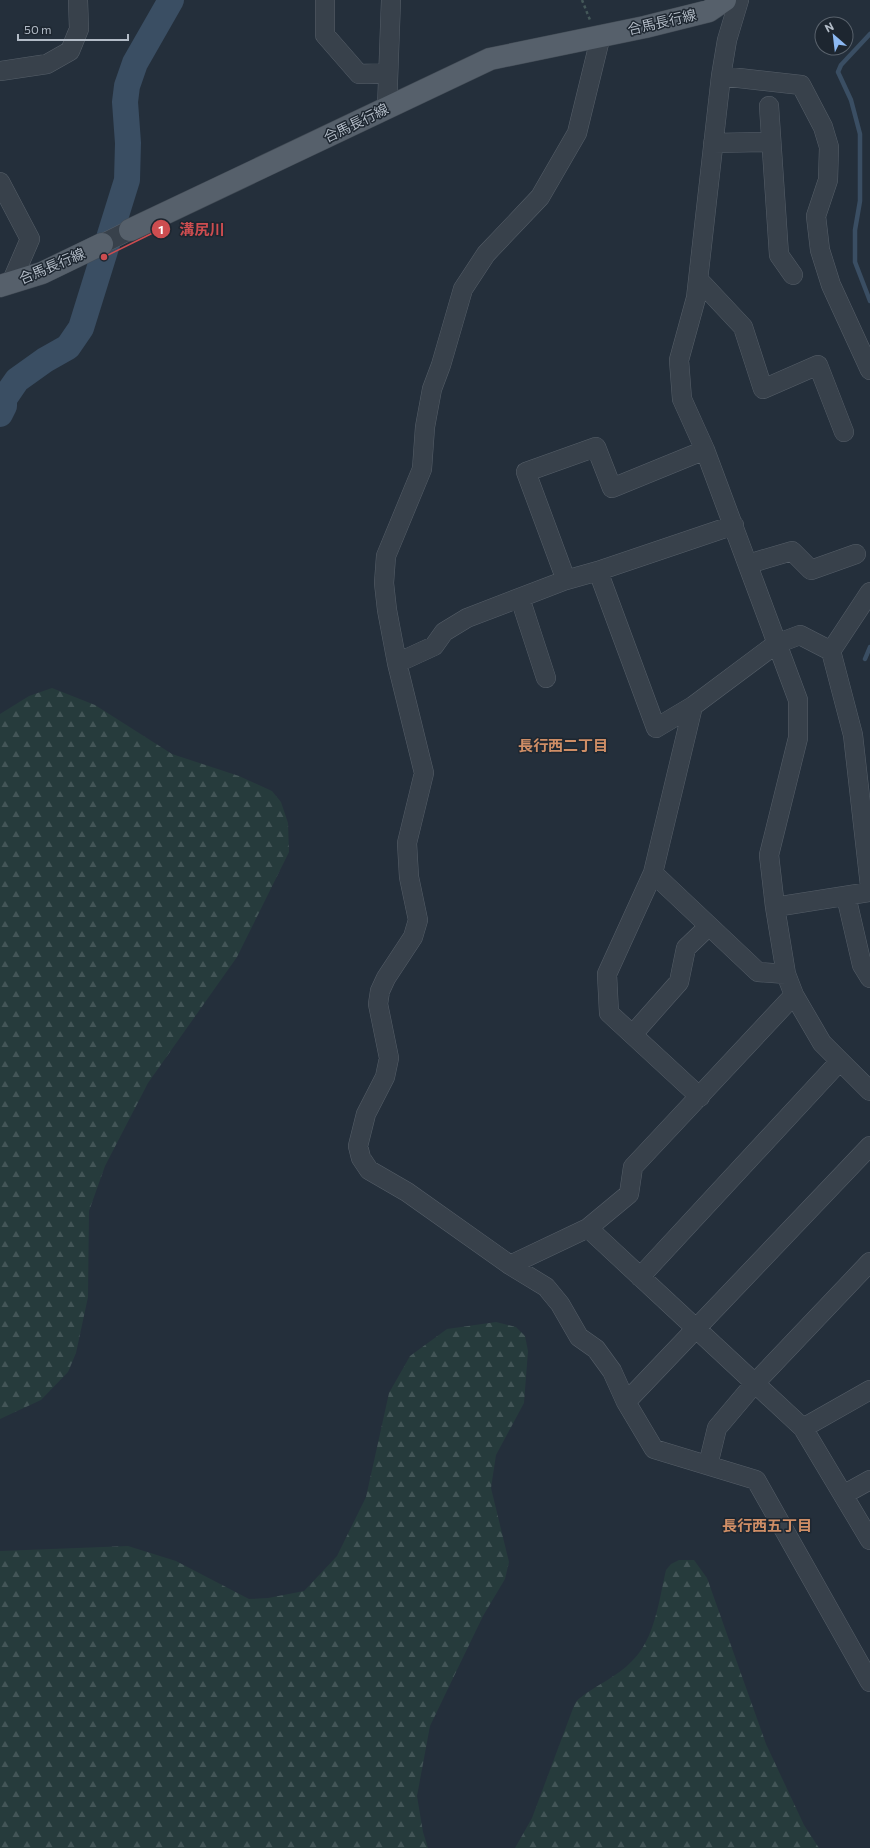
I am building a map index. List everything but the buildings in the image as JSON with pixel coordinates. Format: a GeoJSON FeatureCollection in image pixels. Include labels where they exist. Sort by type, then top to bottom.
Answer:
{"type":"FeatureCollection","features":[{"type":"Feature","properties":{"kind":"main road","name":"合馬長行線"},"geometry":{"type":"LineString","coordinates":[[130,230],[490,59],[645,27],[709,11],[725,0]]}},
{"type":"Feature","properties":{"kind":"main road","name":"合馬長行線"},"geometry":{"type":"LineString","coordinates":[[6,284],[42,273],[102,244]]}},
{"type":"Feature","properties":{"kind":"street"},"geometry":{"type":"LineString","coordinates":[[0,70],[47,64],[70,51],[79,29],[78,0]]}},
{"type":"Feature","properties":{"kind":"street"},"geometry":{"type":"LineString","coordinates":[[325,0],[325,35],[359,74],[388,73]]}},
{"type":"Feature","properties":{"kind":"street"},"geometry":{"type":"LineString","coordinates":[[387,108],[390,0]]}},
{"type":"Feature","properties":{"kind":"street"},"geometry":{"type":"LineString","coordinates":[[739,0],[727,40],[721,76],[696,298],[679,360],[682,399],[705,450],[734,525],[776,644],[798,700],[798,738],[769,855],[775,907],[786,974],[794,995],[822,1043],[870,1091]]}},
{"type":"Feature","properties":{"kind":"street"},"geometry":{"type":"LineString","coordinates":[[601,35],[577,133],[540,197],[486,254],[463,289],[441,366],[432,389],[426,427],[422,469],[386,556],[384,583],[397,663],[424,772],[407,843],[409,877],[418,920],[414,937],[386,978],[380,991],[378,1004],[389,1058],[385,1077],[366,1114],[358,1146],[361,1158],[369,1170],[407,1192],[510,1265],[546,1287],[560,1304],[578,1337],[596,1349],[612,1371],[626,1402],[654,1449],[756,1480],[868,1676]]}},
{"type":"Feature","properties":{"kind":"street"},"geometry":{"type":"LineString","coordinates":[[721,76],[801,85],[823,127],[829,147],[828,180],[816,216],[820,250],[831,285],[870,370]]}},
{"type":"Feature","properties":{"kind":"street"},"geometry":{"type":"LineString","coordinates":[[769,106],[779,255],[793,275]]}},
{"type":"Feature","properties":{"kind":"street"},"geometry":{"type":"LineString","coordinates":[[713,143],[771,142]]}},
{"type":"Feature","properties":{"kind":"street"},"geometry":{"type":"LineString","coordinates":[[0,182],[30,239],[6,284]]}},
{"type":"Feature","properties":{"kind":"street","name":"合馬長行線"},"geometry":{"type":"LineString","coordinates":[[102,244],[130,230]]}},
{"type":"Feature","properties":{"kind":"street"},"geometry":{"type":"LineString","coordinates":[[698,279],[743,327],[763,389],[818,365],[844,432]]}},
{"type":"Feature","properties":{"kind":"street"},"geometry":{"type":"LineString","coordinates":[[566,580],[526,472],[596,447],[612,488],[705,450]]}},
{"type":"Feature","properties":{"kind":"street"},"geometry":{"type":"LineString","coordinates":[[397,663],[434,646],[444,632],[467,618],[566,580],[598,571],[734,525]]}},
{"type":"Feature","properties":{"kind":"street"},"geometry":{"type":"LineString","coordinates":[[748,564],[792,551],[810,570],[856,554]]}},
{"type":"Feature","properties":{"kind":"street"},"geometry":{"type":"LineString","coordinates":[[598,571],[656,728],[693,706],[776,644],[800,635],[831,651],[853,735],[870,886]]}},
{"type":"Feature","properties":{"kind":"street"},"geometry":{"type":"LineString","coordinates":[[831,651],[870,592]]}},
{"type":"Feature","properties":{"kind":"street"},"geometry":{"type":"LineString","coordinates":[[520,598],[546,678]]}},
{"type":"Feature","properties":{"kind":"street"},"geometry":{"type":"LineString","coordinates":[[693,706],[653,872],[607,974],[608,1013],[633,1034],[700,1097]]}},
{"type":"Feature","properties":{"kind":"street"},"geometry":{"type":"LineString","coordinates":[[653,872],[758,972],[786,974]]}},
{"type":"Feature","properties":{"kind":"street"},"geometry":{"type":"LineString","coordinates":[[775,907],[870,892]]}},
{"type":"Feature","properties":{"kind":"street"},"geometry":{"type":"LineString","coordinates":[[846,896],[862,965],[870,978]]}},
{"type":"Feature","properties":{"kind":"street"},"geometry":{"type":"LineString","coordinates":[[633,1034],[680,982],[686,948],[710,926]]}},
{"type":"Feature","properties":{"kind":"street"},"geometry":{"type":"LineString","coordinates":[[510,1265],[588,1228],[629,1194],[633,1167],[794,995]]}},
{"type":"Feature","properties":{"kind":"street"},"geometry":{"type":"LineString","coordinates":[[640,1277],[840,1062]]}},
{"type":"Feature","properties":{"kind":"street"},"geometry":{"type":"LineString","coordinates":[[626,1402],[870,1146]]}},
{"type":"Feature","properties":{"kind":"street"},"geometry":{"type":"LineString","coordinates":[[588,1228],[696,1330],[804,1428],[870,1540]]}},
{"type":"Feature","properties":{"kind":"street"},"geometry":{"type":"LineString","coordinates":[[708,1465],[717,1428],[754,1383],[868,1267]]}},
{"type":"Feature","properties":{"kind":"street"},"geometry":{"type":"LineString","coordinates":[[804,1428],[870,1390]]}},
{"type":"Feature","properties":{"kind":"street"},"geometry":{"type":"LineString","coordinates":[[843,1495],[870,1480]]}},
{"type":"Feature","properties":{"kind":"green space"},"geometry":{"type":"Polygon","coordinates":[[[52,688],[95,705],[172,754],[239,776],[272,791],[281,802],[288,823],[289,852],[237,957],[148,1083],[105,1166],[89,1211],[88,1297],[76,1353],[68,1372],[41,1400],[0,1419],[0,714],[29,696],[52,688]]]}},
{"type":"Feature","properties":{"kind":"green space"},"geometry":{"type":"Polygon","coordinates":[[[496,1322],[516,1327],[525,1336],[528,1351],[524,1403],[496,1455],[491,1488],[509,1562],[505,1579],[483,1616],[430,1726],[417,1796],[423,1832],[428,1848],[0,1848],[0,1551],[128,1546],[176,1561],[249,1599],[268,1598],[304,1591],[337,1556],[366,1497],[389,1393],[410,1356],[447,1329],[496,1322]]]}},
{"type":"Feature","properties":{"kind":"green space"},"geometry":{"type":"Polygon","coordinates":[[[679,1560],[694,1560],[707,1578],[766,1744],[804,1825],[819,1848],[515,1848],[532,1818],[575,1703],[586,1693],[620,1672],[640,1652],[646,1642],[655,1618],[666,1570],[671,1564],[679,1560]]]}},
{"type":"Feature","properties":{"kind":"waterway"},"geometry":{"type":"LineString","coordinates":[[0,414],[4,406],[4,399],[17,380],[45,360],[68,347],[81,328],[127,180],[128,143],[125,102],[127,86],[135,63],[171,0]]}},
{"type":"Feature","properties":{"kind":"waterway"},"geometry":{"type":"LineString","coordinates":[[870,34],[841,65],[838,72],[851,100],[860,134],[860,201],[855,230],[855,262],[870,301]]}},
{"type":"Feature","properties":{"kind":"waterway"},"geometry":{"type":"LineString","coordinates":[[865,659],[870,647]]}},
{"type":"Feature","properties":{"kind":"place","name":"溝尻川"},"geometry":{"type":"Point","coordinates":[104,257]}},
{"type":"Feature","properties":{"kind":"district","name":"長行西二丁目"},"geometry":{"type":"Point","coordinates":[563,746]}},
{"type":"Feature","properties":{"kind":"district","name":"長行西五丁目"},"geometry":{"type":"Point","coordinates":[767,1526]}}]}
